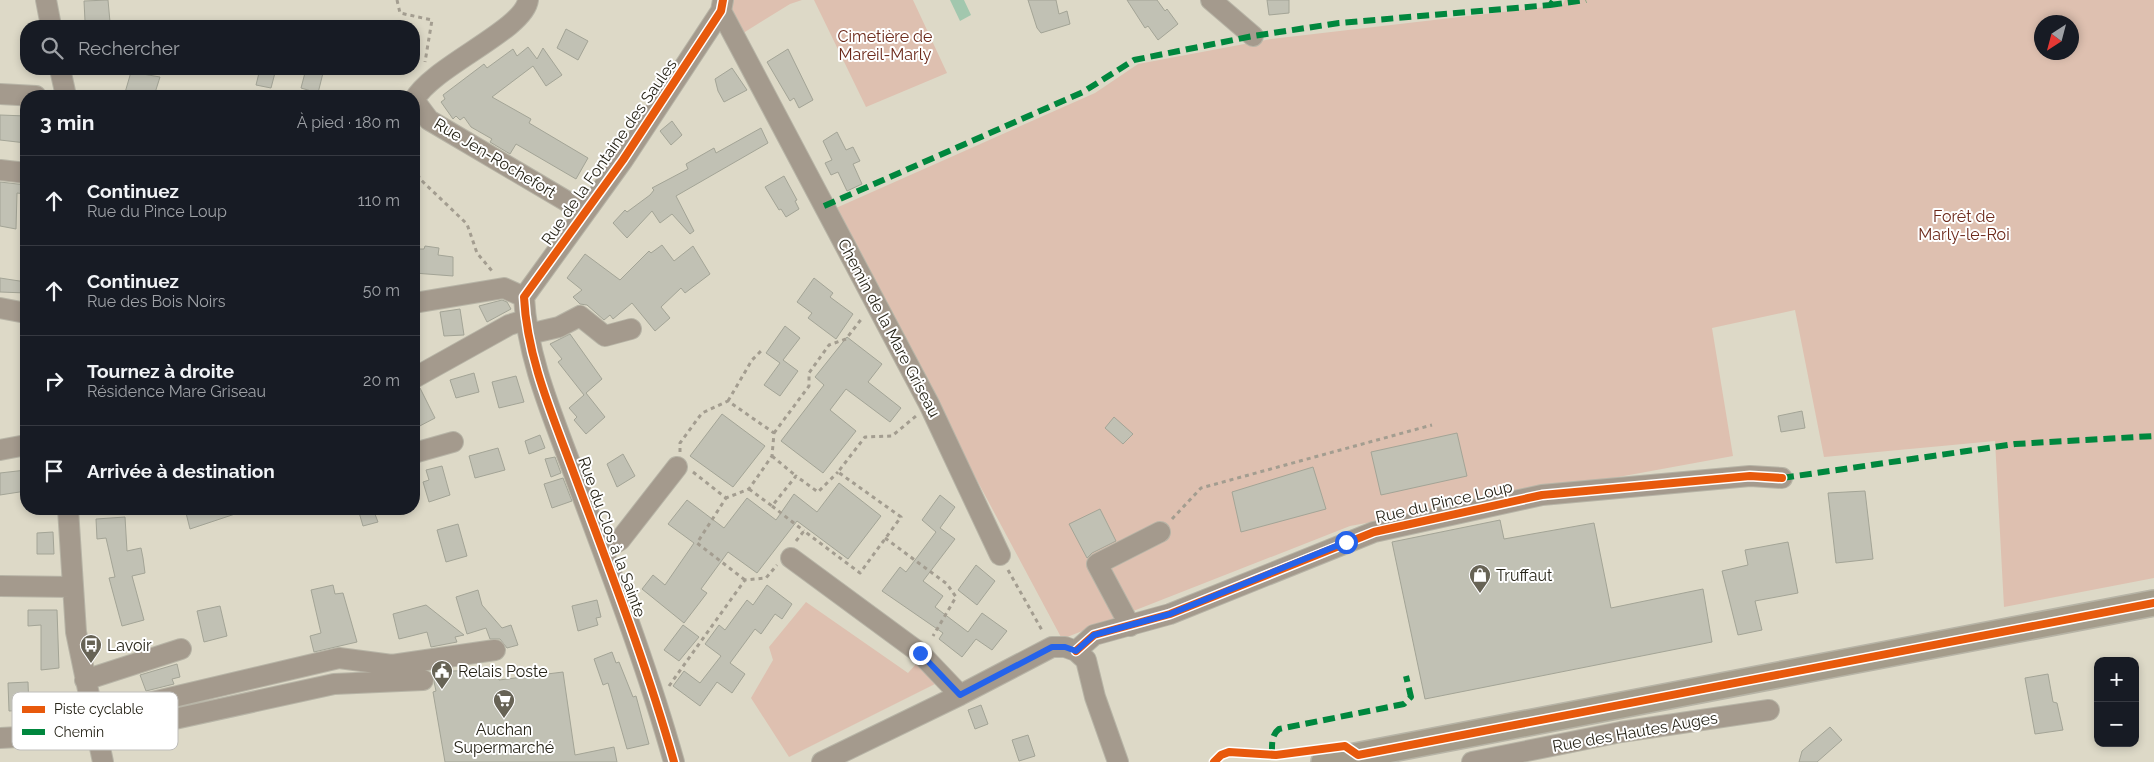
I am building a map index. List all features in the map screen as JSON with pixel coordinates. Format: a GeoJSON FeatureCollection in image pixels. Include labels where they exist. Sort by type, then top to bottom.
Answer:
{"type":"FeatureCollection","features":[{"type":"Feature","properties":{"kind":"main road"},"geometry":{"type":"LineString","coordinates":[[1324,762],[2154,603]]}},
{"type":"Feature","properties":{"kind":"street"},"geometry":{"type":"LineString","coordinates":[[46,0],[50,20]]}},
{"type":"Feature","properties":{"kind":"street"},"geometry":{"type":"LineString","coordinates":[[420,91],[426,83],[517,19],[528,0]]}},
{"type":"Feature","properties":{"kind":"street"},"geometry":{"type":"LineString","coordinates":[[1212,0],[1253,36]]}},
{"type":"Feature","properties":{"kind":"street","name":"Rue de la Fontaine des Saules"},"geometry":{"type":"LineString","coordinates":[[524,297],[623,160],[722,6]]}},
{"type":"Feature","properties":{"kind":"street","name":"Chemin de la Mare Griseau"},"geometry":{"type":"LineString","coordinates":[[722,6],[929,404],[1000,555]]}},
{"type":"Feature","properties":{"kind":"street"},"geometry":{"type":"LineString","coordinates":[[61,75],[65,90]]}},
{"type":"Feature","properties":{"kind":"street"},"geometry":{"type":"LineString","coordinates":[[0,94],[20,95]]}},
{"type":"Feature","properties":{"kind":"street","name":"Rue Jen-Rochefort"},"geometry":{"type":"LineString","coordinates":[[420,104],[429,120],[585,212]]}},
{"type":"Feature","properties":{"kind":"street"},"geometry":{"type":"LineString","coordinates":[[0,170],[20,172]]}},
{"type":"Feature","properties":{"kind":"street"},"geometry":{"type":"LineString","coordinates":[[420,302],[504,288],[524,297],[527,327]]}},
{"type":"Feature","properties":{"kind":"street"},"geometry":{"type":"LineString","coordinates":[[0,308],[20,312]]}},
{"type":"Feature","properties":{"kind":"street"},"geometry":{"type":"LineString","coordinates":[[420,375],[509,325],[559,327],[580,316],[604,336],[631,329]]}},
{"type":"Feature","properties":{"kind":"street","name":"Rue du Clos à la Sainte"},"geometry":{"type":"LineString","coordinates":[[527,327],[544,391],[656,698],[674,762]]}},
{"type":"Feature","properties":{"kind":"street"},"geometry":{"type":"LineString","coordinates":[[420,451],[453,442]]}},
{"type":"Feature","properties":{"kind":"street"},"geometry":{"type":"LineString","coordinates":[[0,450],[20,446]]}},
{"type":"Feature","properties":{"kind":"street"},"geometry":{"type":"LineString","coordinates":[[603,551],[620,540],[682,465]]}},
{"type":"Feature","properties":{"kind":"street","name":"Rue du Pince Loup"},"geometry":{"type":"LineString","coordinates":[[1076,651],[1094,635],[1170,614],[1365,535],[1477,508],[1542,495],[1595,488],[1750,476],[1782,478]]}},
{"type":"Feature","properties":{"kind":"street"},"geometry":{"type":"LineString","coordinates":[[68,515],[76,632],[88,692]]}},
{"type":"Feature","properties":{"kind":"street"},"geometry":{"type":"LineString","coordinates":[[1130,626],[1097,564],[1160,532]]}},
{"type":"Feature","properties":{"kind":"street"},"geometry":{"type":"LineString","coordinates":[[788,555],[920,653],[960,695]]}},
{"type":"Feature","properties":{"kind":"street"},"geometry":{"type":"LineString","coordinates":[[0,586],[72,588]]}},
{"type":"Feature","properties":{"kind":"street"},"geometry":{"type":"LineString","coordinates":[[822,762],[960,695],[1052,647],[1065,647],[1076,651],[1086,660],[1095,697],[1118,762]]}},
{"type":"Feature","properties":{"kind":"street"},"geometry":{"type":"LineString","coordinates":[[85,680],[182,649]]}},
{"type":"Feature","properties":{"kind":"street"},"geometry":{"type":"LineString","coordinates":[[178,696],[339,658],[392,665],[495,650]]}},
{"type":"Feature","properties":{"kind":"street"},"geometry":{"type":"LineString","coordinates":[[178,718],[334,684],[423,680]]}},
{"type":"Feature","properties":{"kind":"street","name":"Rue des Hautes Auges"},"geometry":{"type":"LineString","coordinates":[[1472,762],[1621,732],[1769,710]]}},
{"type":"Feature","properties":{"kind":"path"},"geometry":{"type":"LineString","coordinates":[[397,0],[400,12],[432,20],[417,90]]}},
{"type":"Feature","properties":{"kind":"path"},"geometry":{"type":"LineString","coordinates":[[420,179],[466,224],[477,253],[504,288]]}},
{"type":"Feature","properties":{"kind":"path"},"geometry":{"type":"LineString","coordinates":[[804,531],[788,555],[766,578],[745,580],[697,543],[726,498],[749,489],[772,456],[774,433],[809,386],[809,373],[829,345],[846,339],[866,313],[882,315]]}},
{"type":"Feature","properties":{"kind":"path"},"geometry":{"type":"LineString","coordinates":[[726,498],[682,465],[680,442],[702,413],[728,401],[752,360],[763,348]]}},
{"type":"Feature","properties":{"kind":"path"},"geometry":{"type":"LineString","coordinates":[[728,401],[774,433]]}},
{"type":"Feature","properties":{"kind":"path"},"geometry":{"type":"LineString","coordinates":[[772,456],[818,492],[838,472],[864,437],[892,436],[929,404]]}},
{"type":"Feature","properties":{"kind":"path"},"geometry":{"type":"LineString","coordinates":[[1160,532],[1201,488],[1432,425]]}},
{"type":"Feature","properties":{"kind":"path"},"geometry":{"type":"LineString","coordinates":[[749,489],[860,573],[900,517],[838,472]]}},
{"type":"Feature","properties":{"kind":"path"},"geometry":{"type":"LineString","coordinates":[[772,506],[796,476]]}},
{"type":"Feature","properties":{"kind":"path"},"geometry":{"type":"LineString","coordinates":[[885,538],[947,584],[956,596],[933,636]]}},
{"type":"Feature","properties":{"kind":"path"},"geometry":{"type":"LineString","coordinates":[[1000,555],[1052,647]]}},
{"type":"Feature","properties":{"kind":"path"},"geometry":{"type":"LineString","coordinates":[[656,698],[666,690],[745,580]]}},
{"type":"Feature","properties":{"kind":"green space"},"geometry":{"type":"Polygon","coordinates":[[[730,0],[802,0],[790,4],[740,35],[729,10],[730,0]]]}},
{"type":"Feature","properties":{"kind":"green space","name":"Cimetière de Mareil-Marly"},"geometry":{"type":"Polygon","coordinates":[[[814,0],[913,0],[947,73],[866,107],[814,0]]]}},
{"type":"Feature","properties":{"kind":"green space","name":"Forêt de Marly-le-Roi"},"geometry":{"type":"Polygon","coordinates":[[[1565,0],[2154,0],[2154,578],[2004,607],[1995,441],[1824,457],[1795,310],[1712,328],[1733,456],[1350,526],[1062,639],[889,316],[836,208],[1095,93],[1138,64],[1271,39],[1562,5],[1565,0]]]}},
{"type":"Feature","properties":{"kind":"green space"},"geometry":{"type":"Polygon","coordinates":[[[806,602],[908,673],[917,663],[937,683],[789,757],[751,698],[773,660],[769,647],[806,602]]]}},
{"type":"Feature","properties":{"kind":"shaded area"},"geometry":{"type":"Polygon","coordinates":[[[950,0],[964,0],[971,15],[960,21],[950,0]]]}},
{"type":"Feature","properties":{"kind":"building"},"geometry":{"type":"Polygon","coordinates":[[[108,0],[110,20],[85,20],[84,1],[108,0]]]}},
{"type":"Feature","properties":{"kind":"building"},"geometry":{"type":"Polygon","coordinates":[[[1028,0],[1056,0],[1059,14],[1067,11],[1070,24],[1041,33],[1037,28],[1028,0]]]}},
{"type":"Feature","properties":{"kind":"building"},"geometry":{"type":"Polygon","coordinates":[[[1127,0],[1157,0],[1165,11],[1167,9],[1178,24],[1158,40],[1148,26],[1145,28],[1127,0]]]}},
{"type":"Feature","properties":{"kind":"building"},"geometry":{"type":"Polygon","coordinates":[[[1267,0],[1289,0],[1289,13],[1269,15],[1267,0]]]}},
{"type":"Feature","properties":{"kind":"building"},"geometry":{"type":"Polygon","coordinates":[[[566,29],[588,41],[578,60],[557,48],[566,29]]]}},
{"type":"Feature","properties":{"kind":"building"},"geometry":{"type":"Polygon","coordinates":[[[528,47],[537,59],[543,48],[562,75],[546,86],[533,66],[492,97],[531,119],[529,123],[588,158],[576,179],[516,144],[510,154],[490,142],[492,139],[471,127],[464,117],[460,120],[456,116],[453,119],[441,102],[445,99],[443,95],[484,64],[487,68],[513,49],[517,56],[528,47]]]}},
{"type":"Feature","properties":{"kind":"building"},"geometry":{"type":"Polygon","coordinates":[[[788,49],[813,100],[799,108],[794,98],[790,101],[767,62],[788,49]]]}},
{"type":"Feature","properties":{"kind":"building"},"geometry":{"type":"Polygon","coordinates":[[[732,68],[747,90],[724,102],[718,91],[715,79],[732,68]]]}},
{"type":"Feature","properties":{"kind":"building"},"geometry":{"type":"Polygon","coordinates":[[[130,75],[160,77],[156,90],[126,90],[130,75]]]}},
{"type":"Feature","properties":{"kind":"building"},"geometry":{"type":"Polygon","coordinates":[[[258,75],[274,75],[271,88],[256,85],[258,75]]]}},
{"type":"Feature","properties":{"kind":"building"},"geometry":{"type":"Polygon","coordinates":[[[304,75],[322,75],[319,90],[301,88],[304,75]]]}},
{"type":"Feature","properties":{"kind":"building"},"geometry":{"type":"Polygon","coordinates":[[[0,115],[20,116],[20,142],[0,140],[0,115]]]}},
{"type":"Feature","properties":{"kind":"building"},"geometry":{"type":"Polygon","coordinates":[[[672,121],[682,135],[671,145],[660,131],[672,121]]]}},
{"type":"Feature","properties":{"kind":"building"},"geometry":{"type":"Polygon","coordinates":[[[761,128],[768,143],[676,196],[694,231],[690,234],[672,214],[660,223],[652,211],[627,238],[613,223],[625,210],[627,212],[650,195],[654,190],[652,188],[688,169],[686,164],[714,148],[716,153],[761,128]]]}},
{"type":"Feature","properties":{"kind":"building"},"geometry":{"type":"Polygon","coordinates":[[[837,132],[846,150],[853,147],[860,161],[853,164],[862,184],[847,191],[838,172],[831,175],[825,163],[832,160],[823,141],[837,132]]]}},
{"type":"Feature","properties":{"kind":"building"},"geometry":{"type":"Polygon","coordinates":[[[784,176],[797,200],[795,201],[799,209],[786,217],[781,209],[779,210],[765,187],[784,176]]]}},
{"type":"Feature","properties":{"kind":"building"},"geometry":{"type":"Polygon","coordinates":[[[0,182],[20,184],[20,193],[17,193],[16,229],[0,226],[0,182]]]}},
{"type":"Feature","properties":{"kind":"building"},"geometry":{"type":"Polygon","coordinates":[[[662,245],[674,261],[693,246],[710,274],[685,293],[681,288],[661,307],[670,318],[655,331],[632,303],[613,319],[610,315],[604,320],[587,305],[580,304],[573,297],[582,290],[567,278],[585,254],[620,280],[649,251],[651,253],[662,245]]]}},
{"type":"Feature","properties":{"kind":"building"},"geometry":{"type":"Polygon","coordinates":[[[425,246],[439,248],[438,255],[453,257],[453,276],[420,273],[420,249],[424,249],[425,246]]]}},
{"type":"Feature","properties":{"kind":"building"},"geometry":{"type":"Polygon","coordinates":[[[0,278],[20,281],[20,293],[0,292],[0,278]]]}},
{"type":"Feature","properties":{"kind":"building"},"geometry":{"type":"Polygon","coordinates":[[[814,278],[833,293],[830,297],[853,314],[836,339],[808,318],[812,313],[797,302],[814,278]]]}},
{"type":"Feature","properties":{"kind":"building"},"geometry":{"type":"Polygon","coordinates":[[[502,300],[507,302],[511,309],[487,322],[479,306],[502,300]]]}},
{"type":"Feature","properties":{"kind":"building"},"geometry":{"type":"Polygon","coordinates":[[[460,309],[464,335],[444,336],[440,312],[460,309]]]}},
{"type":"Feature","properties":{"kind":"building"},"geometry":{"type":"Polygon","coordinates":[[[785,326],[800,338],[783,360],[798,371],[780,396],[764,385],[780,363],[766,353],[785,326]]]}},
{"type":"Feature","properties":{"kind":"building"},"geometry":{"type":"Polygon","coordinates":[[[570,334],[602,379],[586,393],[605,417],[586,434],[574,420],[577,417],[569,408],[584,395],[558,362],[562,359],[550,344],[570,334]]]}},
{"type":"Feature","properties":{"kind":"building"},"geometry":{"type":"Polygon","coordinates":[[[847,337],[882,364],[868,382],[901,408],[890,422],[846,389],[830,410],[856,431],[823,473],[781,441],[824,385],[815,377],[847,337]]]}},
{"type":"Feature","properties":{"kind":"building"},"geometry":{"type":"Polygon","coordinates":[[[474,373],[479,392],[456,398],[450,380],[474,373]]]}},
{"type":"Feature","properties":{"kind":"building"},"geometry":{"type":"Polygon","coordinates":[[[516,376],[524,402],[499,408],[492,382],[516,376]]]}},
{"type":"Feature","properties":{"kind":"building"},"geometry":{"type":"Polygon","coordinates":[[[420,388],[435,418],[420,426],[420,388]]]}},
{"type":"Feature","properties":{"kind":"building"},"geometry":{"type":"Polygon","coordinates":[[[1802,411],[1805,428],[1781,432],[1778,416],[1802,411]]]}},
{"type":"Feature","properties":{"kind":"building"},"geometry":{"type":"Polygon","coordinates":[[[722,414],[765,446],[733,487],[690,456],[722,414]]]}},
{"type":"Feature","properties":{"kind":"building"},"geometry":{"type":"Polygon","coordinates":[[[1114,417],[1133,434],[1123,444],[1105,428],[1114,417]]]}},
{"type":"Feature","properties":{"kind":"building"},"geometry":{"type":"Polygon","coordinates":[[[1457,433],[1467,476],[1381,495],[1371,452],[1457,433]]]}},
{"type":"Feature","properties":{"kind":"building"},"geometry":{"type":"Polygon","coordinates":[[[540,435],[545,448],[529,454],[525,441],[540,435]]]}},
{"type":"Feature","properties":{"kind":"building"},"geometry":{"type":"Polygon","coordinates":[[[498,448],[505,470],[475,478],[469,456],[498,448]]]}},
{"type":"Feature","properties":{"kind":"building"},"geometry":{"type":"Polygon","coordinates":[[[623,454],[635,476],[617,487],[607,464],[623,454]]]}},
{"type":"Feature","properties":{"kind":"building"},"geometry":{"type":"Polygon","coordinates":[[[555,457],[561,473],[551,477],[545,459],[555,457]]]}},
{"type":"Feature","properties":{"kind":"building"},"geometry":{"type":"Polygon","coordinates":[[[442,466],[450,495],[429,502],[423,482],[429,480],[426,470],[442,466]]]}},
{"type":"Feature","properties":{"kind":"building"},"geometry":{"type":"Polygon","coordinates":[[[1313,467],[1326,509],[1241,532],[1232,492],[1313,467]]]}},
{"type":"Feature","properties":{"kind":"building"},"geometry":{"type":"Polygon","coordinates":[[[20,471],[20,492],[0,495],[0,473],[20,471]]]}},
{"type":"Feature","properties":{"kind":"building"},"geometry":{"type":"Polygon","coordinates":[[[563,478],[572,501],[552,508],[544,484],[563,478]]]}},
{"type":"Feature","properties":{"kind":"building"},"geometry":{"type":"Polygon","coordinates":[[[839,483],[881,516],[848,559],[797,521],[757,573],[728,552],[701,589],[707,593],[684,623],[642,589],[653,575],[665,585],[694,543],[668,524],[687,500],[724,528],[747,498],[776,520],[794,494],[817,512],[839,483]]]}},
{"type":"Feature","properties":{"kind":"building"},"geometry":{"type":"Polygon","coordinates":[[[1865,491],[1873,559],[1836,563],[1828,493],[1865,491]]]}},
{"type":"Feature","properties":{"kind":"building"},"geometry":{"type":"Polygon","coordinates":[[[940,495],[955,507],[940,528],[955,539],[923,581],[943,596],[935,607],[968,632],[982,613],[1007,631],[992,650],[976,639],[962,657],[939,639],[943,633],[882,591],[900,567],[906,572],[936,532],[922,520],[940,495]]]}},
{"type":"Feature","properties":{"kind":"building"},"geometry":{"type":"Polygon","coordinates":[[[1100,509],[1116,541],[1092,553],[1087,558],[1069,524],[1100,509]]]}},
{"type":"Feature","properties":{"kind":"building"},"geometry":{"type":"Polygon","coordinates":[[[186,515],[232,515],[190,529],[186,515]]]}},
{"type":"Feature","properties":{"kind":"building"},"geometry":{"type":"Polygon","coordinates":[[[360,515],[375,515],[378,522],[363,526],[360,515]]]}},
{"type":"Feature","properties":{"kind":"building"},"geometry":{"type":"Polygon","coordinates":[[[125,517],[127,551],[141,548],[143,558],[145,573],[132,576],[144,620],[122,626],[109,578],[115,577],[106,538],[97,539],[96,519],[125,517]]]}},
{"type":"Feature","properties":{"kind":"building","name":"Truffaut"},"geometry":{"type":"Polygon","coordinates":[[[1500,520],[1504,539],[1594,523],[1611,608],[1703,589],[1712,642],[1425,699],[1392,542],[1500,520]]]}},
{"type":"Feature","properties":{"kind":"building"},"geometry":{"type":"Polygon","coordinates":[[[458,524],[467,556],[446,562],[437,530],[458,524]]]}},
{"type":"Feature","properties":{"kind":"building"},"geometry":{"type":"Polygon","coordinates":[[[53,532],[54,554],[37,554],[37,533],[53,532]]]}},
{"type":"Feature","properties":{"kind":"building"},"geometry":{"type":"Polygon","coordinates":[[[1788,542],[1798,593],[1755,601],[1762,630],[1738,635],[1722,571],[1748,565],[1745,550],[1788,542]]]}},
{"type":"Feature","properties":{"kind":"building"},"geometry":{"type":"Polygon","coordinates":[[[976,565],[995,581],[977,605],[958,590],[976,565]]]}},
{"type":"Feature","properties":{"kind":"building"},"geometry":{"type":"Polygon","coordinates":[[[333,585],[335,594],[343,593],[357,642],[314,652],[310,636],[321,633],[311,590],[333,585]]]}},
{"type":"Feature","properties":{"kind":"building"},"geometry":{"type":"Polygon","coordinates":[[[767,585],[792,604],[782,619],[775,614],[761,634],[755,629],[730,663],[745,674],[732,693],[717,682],[700,706],[673,686],[684,671],[700,683],[721,656],[705,644],[719,625],[725,630],[747,600],[753,605],[767,585]]]}},
{"type":"Feature","properties":{"kind":"building"},"geometry":{"type":"Polygon","coordinates":[[[478,590],[482,605],[502,628],[511,625],[518,645],[507,648],[500,639],[490,639],[486,628],[467,634],[456,597],[478,590]]]}},
{"type":"Feature","properties":{"kind":"building"},"geometry":{"type":"Polygon","coordinates":[[[597,600],[601,617],[596,618],[598,625],[578,631],[572,606],[597,600]]]}},
{"type":"Feature","properties":{"kind":"building"},"geometry":{"type":"Polygon","coordinates":[[[426,605],[464,635],[455,637],[457,642],[431,647],[427,632],[399,639],[393,614],[426,605]]]}},
{"type":"Feature","properties":{"kind":"building"},"geometry":{"type":"Polygon","coordinates":[[[220,606],[227,636],[204,642],[197,611],[220,606]]]}},
{"type":"Feature","properties":{"kind":"building"},"geometry":{"type":"Polygon","coordinates":[[[28,610],[57,610],[59,668],[41,670],[41,625],[28,626],[28,610]]]}},
{"type":"Feature","properties":{"kind":"building"},"geometry":{"type":"Polygon","coordinates":[[[683,625],[699,637],[679,661],[664,650],[683,625]]]}},
{"type":"Feature","properties":{"kind":"building"},"geometry":{"type":"Polygon","coordinates":[[[612,652],[616,663],[619,662],[633,697],[636,696],[649,744],[627,749],[608,683],[603,685],[594,659],[612,652]]]}},
{"type":"Feature","properties":{"kind":"building"},"geometry":{"type":"Polygon","coordinates":[[[177,664],[180,677],[172,679],[174,684],[146,691],[140,675],[177,664]]]}},
{"type":"Feature","properties":{"kind":"building","name":"Auchan Supermarché"},"geometry":{"type":"Polygon","coordinates":[[[495,669],[499,680],[563,672],[575,755],[614,747],[617,762],[445,762],[433,692],[436,691],[432,672],[495,669]]]}},
{"type":"Feature","properties":{"kind":"building"},"geometry":{"type":"Polygon","coordinates":[[[2048,674],[2053,702],[2057,703],[2063,730],[2035,734],[2025,678],[2048,674]]]}},
{"type":"Feature","properties":{"kind":"building"},"geometry":{"type":"Polygon","coordinates":[[[28,682],[28,692],[12,692],[12,711],[9,711],[8,683],[28,682]]]}},
{"type":"Feature","properties":{"kind":"building"},"geometry":{"type":"Polygon","coordinates":[[[981,705],[988,724],[975,729],[968,710],[981,705]]]}},
{"type":"Feature","properties":{"kind":"building"},"geometry":{"type":"Polygon","coordinates":[[[1830,727],[1842,740],[1817,762],[1799,762],[1802,751],[1830,727]]]}},
{"type":"Feature","properties":{"kind":"building"},"geometry":{"type":"Polygon","coordinates":[[[1028,735],[1035,756],[1019,761],[1012,740],[1028,735]]]}},
{"type":"Feature","properties":{"kind":"marked path"},"geometry":{"type":"LineString","coordinates":[[824,206],[1083,92],[1134,60],[1253,36],[1339,23],[1550,5],[1554,0]]}},
{"type":"Feature","properties":{"kind":"marked path"},"geometry":{"type":"LineString","coordinates":[[1550,5],[1586,0]]}},
{"type":"Feature","properties":{"kind":"marked path"},"geometry":{"type":"LineString","coordinates":[[1782,478],[2015,444],[2154,436]]}},
{"type":"Feature","properties":{"kind":"marked path"},"geometry":{"type":"LineString","coordinates":[[1272,754],[1273,737],[1279,729],[1404,704],[1411,697],[1406,676]]}},
{"type":"Feature","properties":{"kind":"cycle path"},"geometry":{"type":"LineString","coordinates":[[674,762],[628,620],[543,390],[530,344],[524,297],[623,160],[721,11],[723,0]]}},
{"type":"Feature","properties":{"kind":"cycle path"},"geometry":{"type":"LineString","coordinates":[[1076,651],[1094,635],[1170,614],[1374,532],[1542,495],[1750,476],[1782,478]]}},
{"type":"Feature","properties":{"kind":"cycle path"},"geometry":{"type":"LineString","coordinates":[[1214,762],[1221,755],[1229,752],[1276,755],[1345,746],[1358,755],[2154,603]]}},
{"type":"Feature","properties":{"kind":"place","name":"Truffaut"},"geometry":{"type":"Point","coordinates":[1480,594]}},
{"type":"Feature","properties":{"kind":"place","name":"Lavoir"},"geometry":{"type":"Point","coordinates":[91,664]}},
{"type":"Feature","properties":{"kind":"place","name":"Relais Poste"},"geometry":{"type":"Point","coordinates":[442,690]}},
{"type":"Feature","properties":{"kind":"place","name":"Auchan Supermarché"},"geometry":{"type":"Point","coordinates":[504,719]}},
{"type":"Feature","properties":{"kind":"route"},"geometry":{"type":"LineString","coordinates":[[920,653],[960,695],[1052,647],[1065,647],[1076,651],[1094,635],[1170,614],[1346,542]]}}]}
